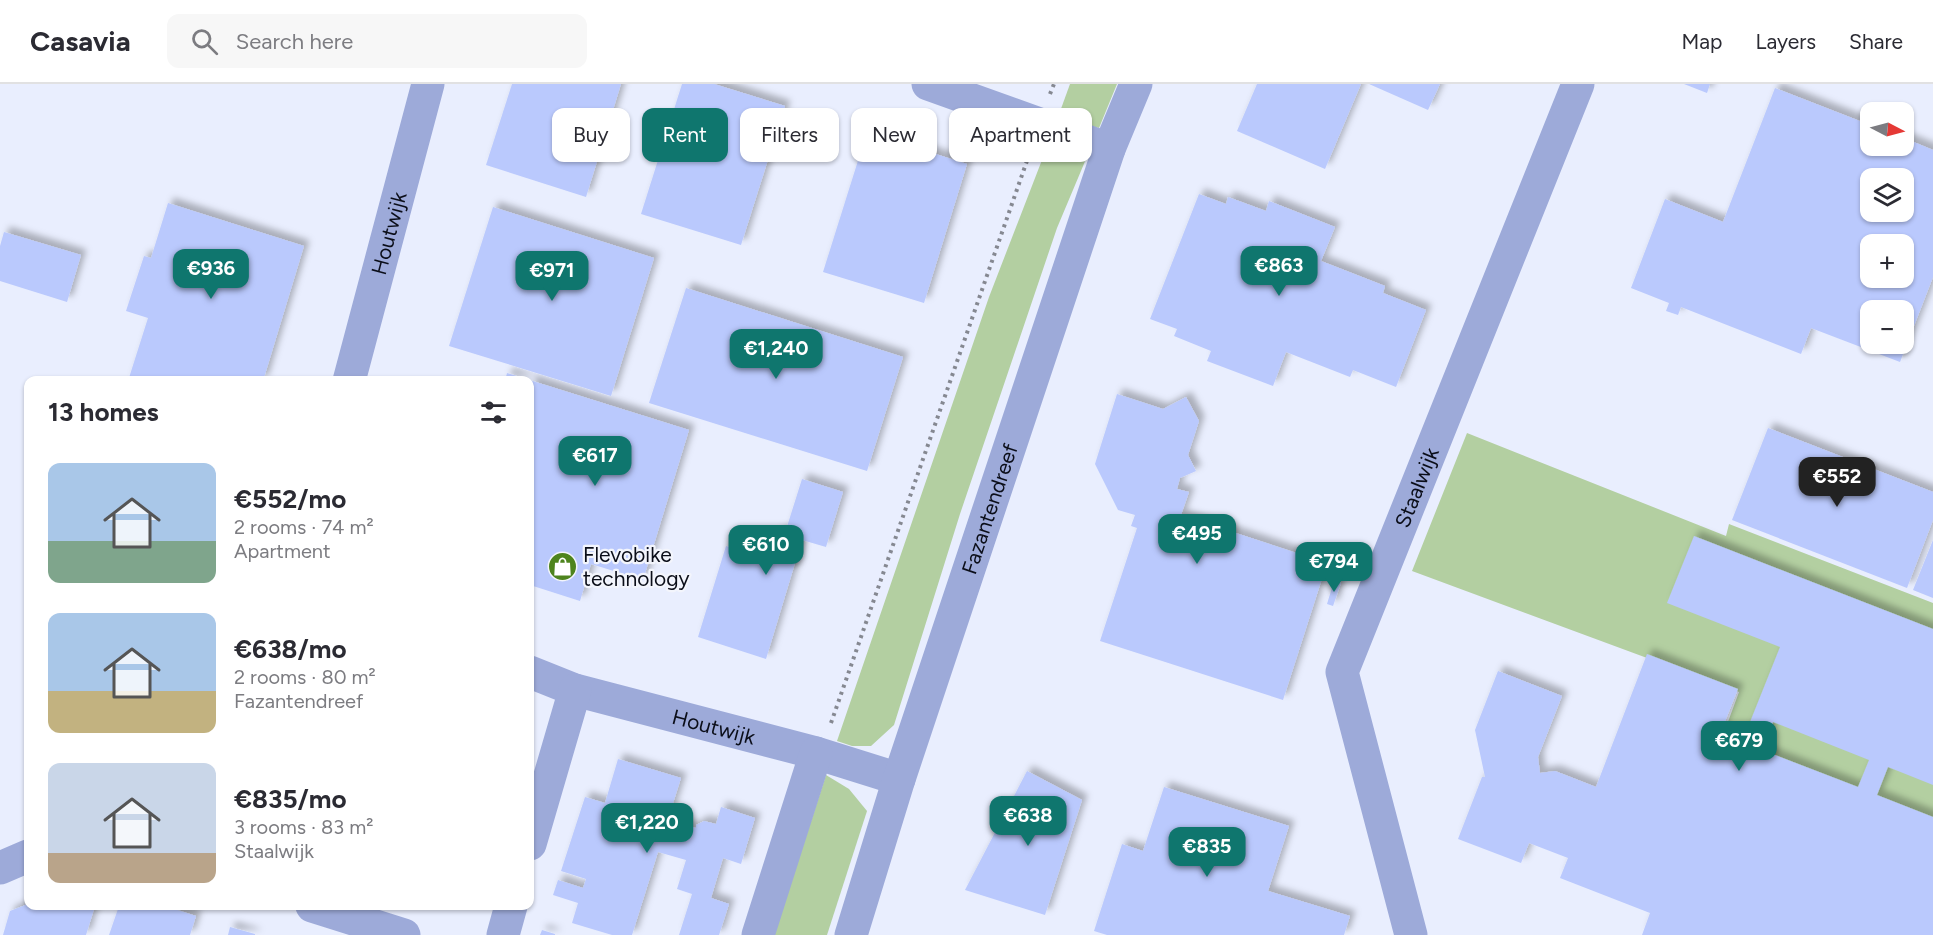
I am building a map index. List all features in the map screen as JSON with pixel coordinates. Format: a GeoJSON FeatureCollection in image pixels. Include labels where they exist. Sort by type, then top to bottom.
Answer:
{"type":"FeatureCollection","features":[{"type":"Feature","properties":{"kind":"street","name":"Houtwijk"},"geometry":{"type":"LineString","coordinates":[[350,376],[428,84]]}},
{"type":"Feature","properties":{"kind":"street"},"geometry":{"type":"LineString","coordinates":[[928,84],[997,108]]}},
{"type":"Feature","properties":{"kind":"street","name":"Fazantendreef"},"geometry":{"type":"LineString","coordinates":[[851,935],[899,779],[1109,148],[1136,84]]}},
{"type":"Feature","properties":{"kind":"street","name":"Staalwijk"},"geometry":{"type":"LineString","coordinates":[[1411,935],[1342,672],[1578,84]]}},
{"type":"Feature","properties":{"kind":"street"},"geometry":{"type":"LineString","coordinates":[[1092,142],[1109,148]]}},
{"type":"Feature","properties":{"kind":"street","name":"Houtwijk"},"geometry":{"type":"LineString","coordinates":[[534,674],[575,690],[816,753],[899,779]]}},
{"type":"Feature","properties":{"kind":"street"},"geometry":{"type":"LineString","coordinates":[[534,830],[575,690]]}},
{"type":"Feature","properties":{"kind":"street"},"geometry":{"type":"LineString","coordinates":[[758,935],[816,753]]}},
{"type":"Feature","properties":{"kind":"street"},"geometry":{"type":"LineString","coordinates":[[0,868],[24,858]]}},
{"type":"Feature","properties":{"kind":"street"},"geometry":{"type":"LineString","coordinates":[[325,910],[404,935]]}},
{"type":"Feature","properties":{"kind":"street"},"geometry":{"type":"LineString","coordinates":[[503,935],[510,910]]}},
{"type":"Feature","properties":{"kind":"path"},"geometry":{"type":"LineString","coordinates":[[1045,108],[1054,84]]}},
{"type":"Feature","properties":{"kind":"path"},"geometry":{"type":"LineString","coordinates":[[816,753],[836,713],[1027,162]]}},
{"type":"Feature","properties":{"kind":"shaded area"},"geometry":{"type":"Polygon","coordinates":[[[0,84],[1933,84],[1933,935],[0,935],[0,84]]]}},
{"type":"Feature","properties":{"kind":"green space"},"geometry":{"type":"Polygon","coordinates":[[[1070,84],[1117,84],[1099,128],[1092,126],[1092,108],[1061,108],[1070,84]]]}},
{"type":"Feature","properties":{"kind":"green space"},"geometry":{"type":"Polygon","coordinates":[[[1041,162],[1085,162],[1057,228],[960,514],[894,725],[871,746],[852,746],[837,741],[989,297],[1041,162]]]}},
{"type":"Feature","properties":{"kind":"green space"},"geometry":{"type":"Polygon","coordinates":[[[1467,433],[1726,536],[1729,524],[1933,603],[1933,820],[1722,738],[1739,692],[1412,571],[1467,433]]]}},
{"type":"Feature","properties":{"kind":"green space"},"geometry":{"type":"Polygon","coordinates":[[[826,775],[849,789],[867,811],[827,935],[774,935],[826,775]]]}},
{"type":"Feature","properties":{"kind":"building"},"geometry":{"type":"Polygon","coordinates":[[[512,84],[621,84],[614,108],[552,108],[552,162],[597,162],[586,197],[486,165],[512,84]]]}},
{"type":"Feature","properties":{"kind":"building"},"geometry":{"type":"Polygon","coordinates":[[[682,84],[714,84],[785,106],[784,108],[740,108],[740,162],[767,162],[741,245],[641,214],[657,162],[728,162],[728,108],[674,108],[682,84]]]}},
{"type":"Feature","properties":{"kind":"building"},"geometry":{"type":"Polygon","coordinates":[[[1257,84],[1361,84],[1325,169],[1237,131],[1257,84]]]}},
{"type":"Feature","properties":{"kind":"building"},"geometry":{"type":"Polygon","coordinates":[[[1369,84],[1440,84],[1428,110],[1369,84]]]}},
{"type":"Feature","properties":{"kind":"building"},"geometry":{"type":"Polygon","coordinates":[[[1684,84],[1710,84],[1707,93],[1684,84]]]}},
{"type":"Feature","properties":{"kind":"building"},"geometry":{"type":"Polygon","coordinates":[[[1775,88],[1860,121],[1860,156],[1914,156],[1914,142],[1933,150],[1933,277],[1914,326],[1914,300],[1860,300],[1860,347],[1811,328],[1801,354],[1681,307],[1678,315],[1666,311],[1669,303],[1631,288],[1665,199],[1723,222],[1775,88]]]}},
{"type":"Feature","properties":{"kind":"building"},"geometry":{"type":"Polygon","coordinates":[[[937,154],[949,158],[949,162],[967,164],[924,303],[823,272],[858,162],[937,162],[937,154]]]}},
{"type":"Feature","properties":{"kind":"building"},"geometry":{"type":"Polygon","coordinates":[[[1199,194],[1226,204],[1228,197],[1266,211],[1269,201],[1335,227],[1321,261],[1385,286],[1383,293],[1426,310],[1396,387],[1353,370],[1350,377],[1286,352],[1273,386],[1207,361],[1211,351],[1174,336],[1177,329],[1150,319],[1199,194]]]}},
{"type":"Feature","properties":{"kind":"building"},"geometry":{"type":"Polygon","coordinates":[[[168,203],[304,246],[265,376],[130,376],[148,318],[126,311],[144,256],[151,258],[168,203]]]}},
{"type":"Feature","properties":{"kind":"building"},"geometry":{"type":"Polygon","coordinates":[[[493,207],[654,258],[611,396],[449,346],[493,207]]]}},
{"type":"Feature","properties":{"kind":"building"},"geometry":{"type":"Polygon","coordinates":[[[4,232],[81,255],[67,302],[0,281],[0,246],[4,232]]]}},
{"type":"Feature","properties":{"kind":"building"},"geometry":{"type":"Polygon","coordinates":[[[686,288],[903,357],[867,471],[649,403],[686,288]]]}},
{"type":"Feature","properties":{"kind":"building"},"geometry":{"type":"Polygon","coordinates":[[[1879,354],[1903,354],[1900,362],[1879,354]]]}},
{"type":"Feature","properties":{"kind":"building"},"geometry":{"type":"Polygon","coordinates":[[[534,381],[689,430],[643,580],[591,564],[580,601],[534,586],[534,381]]]}},
{"type":"Feature","properties":{"kind":"building"},"geometry":{"type":"Polygon","coordinates":[[[1117,394],[1163,409],[1186,397],[1199,421],[1188,455],[1196,471],[1180,478],[1177,489],[1189,492],[1181,515],[1327,563],[1283,700],[1100,641],[1137,528],[1131,526],[1135,515],[1118,510],[1095,464],[1117,394]]]}},
{"type":"Feature","properties":{"kind":"building"},"geometry":{"type":"Polygon","coordinates":[[[1768,428],[1933,492],[1933,520],[1907,588],[1732,520],[1768,428]]]}},
{"type":"Feature","properties":{"kind":"building"},"geometry":{"type":"Polygon","coordinates":[[[802,479],[843,492],[826,547],[802,540],[766,659],[698,637],[726,546],[770,560],[779,531],[785,533],[802,479]]]}},
{"type":"Feature","properties":{"kind":"building"},"geometry":{"type":"Polygon","coordinates":[[[1694,536],[1933,629],[1933,785],[1888,767],[1877,795],[1933,817],[1933,935],[1642,935],[1650,913],[1560,878],[1568,858],[1529,843],[1521,863],[1458,839],[1482,777],[1485,777],[1475,730],[1498,671],[1562,696],[1538,757],[1540,773],[1555,771],[1596,787],[1647,654],[1738,689],[1720,734],[1742,742],[1780,647],[1667,603],[1694,536]],[[1773,722],[1762,750],[1858,787],[1869,760],[1773,722]]]}},
{"type":"Feature","properties":{"kind":"building"},"geometry":{"type":"Polygon","coordinates":[[[1933,540],[1933,598],[1913,590],[1933,540]]]}},
{"type":"Feature","properties":{"kind":"building"},"geometry":{"type":"Polygon","coordinates":[[[1334,581],[1341,583],[1333,606],[1327,604],[1334,581]]]}},
{"type":"Feature","properties":{"kind":"building"},"geometry":{"type":"Polygon","coordinates":[[[618,759],[681,778],[668,819],[696,828],[696,825],[704,821],[716,824],[721,807],[755,818],[741,864],[723,858],[711,898],[729,904],[719,935],[679,935],[692,894],[677,889],[686,860],[658,852],[632,935],[612,935],[572,923],[578,903],[553,895],[558,880],[583,888],[586,879],[561,871],[585,797],[605,803],[618,759]]]}},
{"type":"Feature","properties":{"kind":"building"},"geometry":{"type":"Polygon","coordinates":[[[1027,771],[1082,800],[1045,915],[965,890],[1027,771]]]}},
{"type":"Feature","properties":{"kind":"building"},"geometry":{"type":"Polygon","coordinates":[[[1164,787],[1289,826],[1268,891],[1350,916],[1344,935],[1107,935],[1094,931],[1122,844],[1143,851],[1164,787]]]}},
{"type":"Feature","properties":{"kind":"building"},"geometry":{"type":"Polygon","coordinates":[[[24,906],[24,910],[94,910],[86,935],[3,935],[10,911],[24,906]]]}},
{"type":"Feature","properties":{"kind":"building"},"geometry":{"type":"Polygon","coordinates":[[[118,910],[177,910],[196,916],[190,935],[109,935],[118,910]]]}},
{"type":"Feature","properties":{"kind":"building"},"geometry":{"type":"Polygon","coordinates":[[[230,927],[255,934],[255,935],[228,935],[230,927]]]}},
{"type":"Feature","properties":{"kind":"building"},"geometry":{"type":"Polygon","coordinates":[[[542,930],[555,934],[555,935],[540,935],[542,930]]]}},
{"type":"Feature","properties":{"kind":"place","name":"Flevobike technology"},"geometry":{"type":"Point","coordinates":[562,566]}}]}
